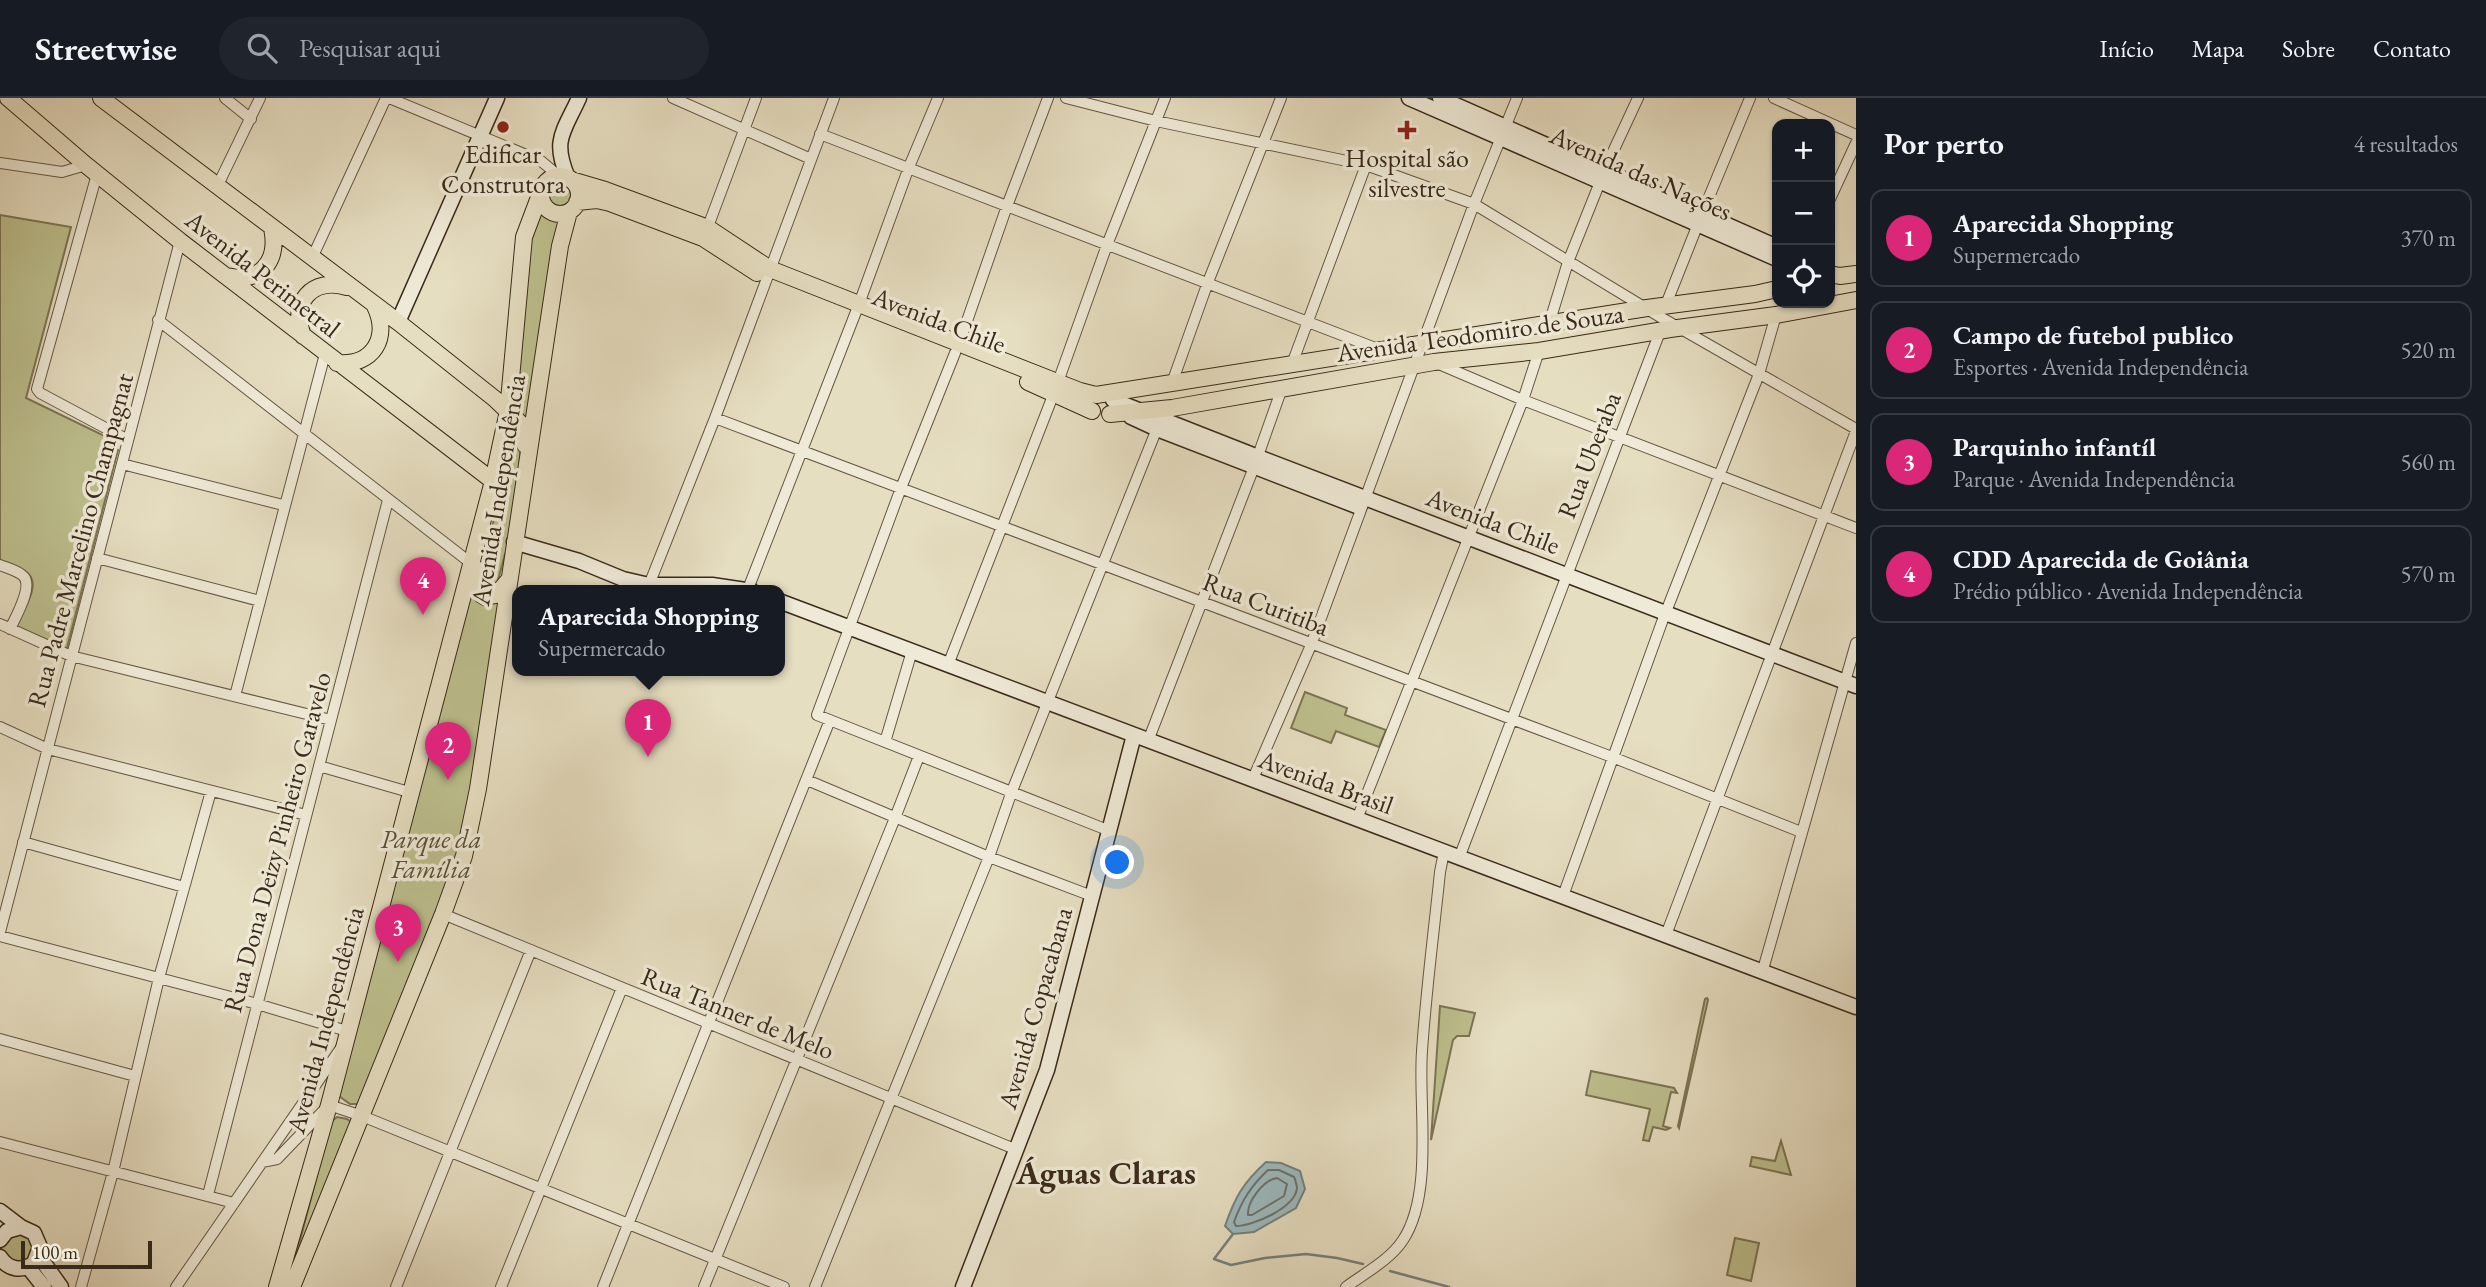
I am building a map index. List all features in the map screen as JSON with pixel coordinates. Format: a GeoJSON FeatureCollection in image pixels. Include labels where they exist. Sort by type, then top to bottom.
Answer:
{"type":"FeatureCollection","features":[{"type":"Feature","properties":{"kind":"main road","name":"Avenida Perimetral"},"geometry":{"type":"LineString","coordinates":[[8,98],[82,166],[493,481]]}},
{"type":"Feature","properties":{"kind":"main road","name":"Avenida Perimetral"},"geometry":{"type":"LineString","coordinates":[[101,98],[398,323],[508,411]]}},
{"type":"Feature","properties":{"kind":"main road"},"geometry":{"type":"LineString","coordinates":[[566,178],[577,187],[573,207]]}},
{"type":"Feature","properties":{"kind":"main road"},"geometry":{"type":"LineString","coordinates":[[566,178],[605,190],[706,233],[597,200],[559,214],[543,205],[541,192],[547,181],[566,178]]}},
{"type":"Feature","properties":{"kind":"main road","name":"Avenida Independência"},"geometry":{"type":"LineString","coordinates":[[277,1287],[329,1105],[504,436],[524,237],[541,192]]}},
{"type":"Feature","properties":{"kind":"main road","name":"Avenida Independência"},"geometry":{"type":"LineString","coordinates":[[292,1287],[464,856],[473,814],[561,246],[573,207]]}},
{"type":"Feature","properties":{"kind":"main road"},"geometry":{"type":"LineString","coordinates":[[226,276],[239,279],[253,276],[264,268],[272,256],[275,242],[272,228]]}},
{"type":"Feature","properties":{"kind":"main road","name":"Avenida Chile"},"geometry":{"type":"LineString","coordinates":[[706,233],[768,274],[1056,388],[1098,417],[1110,403],[1080,391],[1056,388]]}},
{"type":"Feature","properties":{"kind":"main road"},"geometry":{"type":"LineString","coordinates":[[303,336],[300,308],[310,292],[326,284],[336,283],[349,287]]}},
{"type":"Feature","properties":{"kind":"main road","name":"Avenida Teodomiro de Souza"},"geometry":{"type":"LineString","coordinates":[[1110,403],[1140,411],[1172,408],[1434,362],[1539,352],[1772,290]]}},
{"type":"Feature","properties":{"kind":"main road","name":"Avenida Teodomiro de Souza"},"geometry":{"type":"LineString","coordinates":[[1835,302],[1856,300]]}},
{"type":"Feature","properties":{"kind":"main road"},"geometry":{"type":"LineString","coordinates":[[331,359],[349,364],[371,353],[379,342],[381,330],[380,317],[375,306]]}},
{"type":"Feature","properties":{"kind":"main road","name":"Avenida Teodomiro de Souza"},"geometry":{"type":"LineString","coordinates":[[1110,403],[1172,383],[1647,308],[1683,328],[1776,315],[1802,308]]}},
{"type":"Feature","properties":{"kind":"main road"},"geometry":{"type":"LineString","coordinates":[[508,411],[524,429],[525,445],[519,487],[521,507]]}},
{"type":"Feature","properties":{"kind":"main road"},"geometry":{"type":"LineString","coordinates":[[504,436],[520,435],[525,445]]}},
{"type":"Feature","properties":{"kind":"main road"},"geometry":{"type":"LineString","coordinates":[[493,481],[495,500],[475,583],[476,589],[483,596],[494,596],[503,588],[509,576]]}},
{"type":"Feature","properties":{"kind":"street"},"geometry":{"type":"LineString","coordinates":[[225,98],[251,119]]}},
{"type":"Feature","properties":{"kind":"street"},"geometry":{"type":"LineString","coordinates":[[217,187],[260,98]]}},
{"type":"Feature","properties":{"kind":"street"},"geometry":{"type":"LineString","coordinates":[[312,258],[388,98],[541,161],[566,178]]}},
{"type":"Feature","properties":{"kind":"street"},"geometry":{"type":"LineString","coordinates":[[398,323],[496,98]]}},
{"type":"Feature","properties":{"kind":"street"},"geometry":{"type":"LineString","coordinates":[[566,178],[558,149],[579,98]]}},
{"type":"Feature","properties":{"kind":"street"},"geometry":{"type":"LineString","coordinates":[[673,98],[811,159]]}},
{"type":"Feature","properties":{"kind":"street"},"geometry":{"type":"LineString","coordinates":[[706,233],[756,98]]}},
{"type":"Feature","properties":{"kind":"street"},"geometry":{"type":"LineString","coordinates":[[649,585],[715,418],[834,98]]}},
{"type":"Feature","properties":{"kind":"street"},"geometry":{"type":"LineString","coordinates":[[752,585],[909,167],[938,98]]}},
{"type":"Feature","properties":{"kind":"street"},"geometry":{"type":"LineString","coordinates":[[1048,98],[957,348],[901,488],[817,715],[1110,831]]}},
{"type":"Feature","properties":{"kind":"street"},"geometry":{"type":"LineString","coordinates":[[1066,98],[1263,145],[1366,165],[1474,204],[1647,308]]}},
{"type":"Feature","properties":{"kind":"street"},"geometry":{"type":"LineString","coordinates":[[948,665],[1165,98]]}},
{"type":"Feature","properties":{"kind":"street"},"geometry":{"type":"LineString","coordinates":[[1172,383],[1208,282],[1281,98]]}},
{"type":"Feature","properties":{"kind":"street","name":"Avenida das Nações"},"geometry":{"type":"LineString","coordinates":[[1409,98],[1503,132]]}},
{"type":"Feature","properties":{"kind":"street","name":"Avenida das Nações"},"geometry":{"type":"LineString","coordinates":[[1440,98],[1503,132],[1602,177],[1700,219],[1772,245]]}},
{"type":"Feature","properties":{"kind":"street"},"geometry":{"type":"LineString","coordinates":[[1252,781],[1311,645],[1474,204],[1517,98]]}},
{"type":"Feature","properties":{"kind":"street"},"geometry":{"type":"LineString","coordinates":[[1549,324],[1568,262],[1638,98]]}},
{"type":"Feature","properties":{"kind":"street","name":"Rua Uberaba"},"geometry":{"type":"LineString","coordinates":[[1459,858],[1700,219],[1751,98]]}},
{"type":"Feature","properties":{"kind":"street"},"geometry":{"type":"LineString","coordinates":[[1774,98],[1856,135]]}},
{"type":"Feature","properties":{"kind":"street"},"geometry":{"type":"LineString","coordinates":[[820,134],[1382,350]]}},
{"type":"Feature","properties":{"kind":"street"},"geometry":{"type":"LineString","coordinates":[[1835,188],[1856,143]]}},
{"type":"Feature","properties":{"kind":"street"},"geometry":{"type":"LineString","coordinates":[[0,163],[51,171],[82,166],[37,389],[128,440]]}},
{"type":"Feature","properties":{"kind":"street"},"geometry":{"type":"LineString","coordinates":[[1293,364],[1366,165]]}},
{"type":"Feature","properties":{"kind":"street","name":"Avenida das Nações"},"geometry":{"type":"LineString","coordinates":[[1700,219],[1772,256]]}},
{"type":"Feature","properties":{"kind":"street","name":"Rua Padre Marcelino Champagnat"},"geometry":{"type":"LineString","coordinates":[[0,934],[180,241]]}},
{"type":"Feature","properties":{"kind":"street"},"geometry":{"type":"LineString","coordinates":[[1563,896],[1664,618],[1759,374],[1776,315]]}},
{"type":"Feature","properties":{"kind":"street"},"geometry":{"type":"LineString","coordinates":[[158,320],[472,564]]}},
{"type":"Feature","properties":{"kind":"street"},"geometry":{"type":"LineString","coordinates":[[1666,935],[1856,430],[1683,328]]}},
{"type":"Feature","properties":{"kind":"street"},"geometry":{"type":"LineString","coordinates":[[1357,819],[1523,400],[1539,352]]}},
{"type":"Feature","properties":{"kind":"street"},"geometry":{"type":"LineString","coordinates":[[235,696],[303,433],[331,359]]}},
{"type":"Feature","properties":{"kind":"street"},"geometry":{"type":"LineString","coordinates":[[1434,362],[1523,400],[1856,528]]}},
{"type":"Feature","properties":{"kind":"street"},"geometry":{"type":"LineString","coordinates":[[1141,738],[1256,462],[1282,387]]}},
{"type":"Feature","properties":{"kind":"street","name":"Avenida Chile"},"geometry":{"type":"LineString","coordinates":[[1110,403],[1158,425],[1847,686],[1856,696]]}},
{"type":"Feature","properties":{"kind":"street","name":"Avenida Chile"},"geometry":{"type":"LineString","coordinates":[[1140,411],[1158,425]]}},
{"type":"Feature","properties":{"kind":"street","name":"Rua Curitiba"},"geometry":{"type":"LineString","coordinates":[[715,418],[1612,757],[1801,832]]}},
{"type":"Feature","properties":{"kind":"street"},"geometry":{"type":"LineString","coordinates":[[815,1287],[989,857],[1012,791],[1158,425]]}},
{"type":"Feature","properties":{"kind":"street"},"geometry":{"type":"LineString","coordinates":[[122,464],[284,505]]}},
{"type":"Feature","properties":{"kind":"street","name":"Rua Dona Deizy Pinheiro Garavelo"},"geometry":{"type":"LineString","coordinates":[[208,1195],[388,500]]}},
{"type":"Feature","properties":{"kind":"street"},"geometry":{"type":"LineString","coordinates":[[514,542],[579,561],[623,579],[649,585],[712,585]]}},
{"type":"Feature","properties":{"kind":"street"},"geometry":{"type":"LineString","coordinates":[[97,558],[260,601]]}},
{"type":"Feature","properties":{"kind":"street"},"geometry":{"type":"LineString","coordinates":[[0,565],[24,576],[27,581],[27,590],[10,629]]}},
{"type":"Feature","properties":{"kind":"street","name":"Avenida Brasil"},"geometry":{"type":"LineString","coordinates":[[785,603],[1856,1007]]}},
{"type":"Feature","properties":{"kind":"street"},"geometry":{"type":"LineString","coordinates":[[0,624],[71,656],[331,720]]}},
{"type":"Feature","properties":{"kind":"street"},"geometry":{"type":"LineString","coordinates":[[1762,973],[1801,832],[1847,686],[1856,643]]}},
{"type":"Feature","properties":{"kind":"street"},"geometry":{"type":"LineString","coordinates":[[885,742],[912,651]]}},
{"type":"Feature","properties":{"kind":"street"},"geometry":{"type":"LineString","coordinates":[[603,1287],[830,720]]}},
{"type":"Feature","properties":{"kind":"street"},"geometry":{"type":"LineString","coordinates":[[0,727],[48,749],[306,815]]}},
{"type":"Feature","properties":{"kind":"street","name":"Avenida Copacabana"},"geometry":{"type":"LineString","coordinates":[[963,1287],[1047,1070],[1110,831],[1141,738]]}},
{"type":"Feature","properties":{"kind":"street"},"geometry":{"type":"LineString","coordinates":[[705,1287],[919,756]]}},
{"type":"Feature","properties":{"kind":"street"},"geometry":{"type":"LineString","coordinates":[[319,766],[409,792]]}},
{"type":"Feature","properties":{"kind":"street"},"geometry":{"type":"LineString","coordinates":[[807,780],[989,857],[1092,896]]}},
{"type":"Feature","properties":{"kind":"street"},"geometry":{"type":"LineString","coordinates":[[81,1287],[113,1171],[159,978],[211,791]]}},
{"type":"Feature","properties":{"kind":"street"},"geometry":{"type":"LineString","coordinates":[[23,842],[184,887]]}},
{"type":"Feature","properties":{"kind":"street"},"geometry":{"type":"LineString","coordinates":[[1346,1287],[1385,1259],[1404,1239],[1416,1210],[1423,1155],[1421,1054],[1444,852]]}},
{"type":"Feature","properties":{"kind":"street","name":"Rua Tanner de Melo"},"geometry":{"type":"LineString","coordinates":[[443,914],[1017,1150]]}},
{"type":"Feature","properties":{"kind":"street"},"geometry":{"type":"LineString","coordinates":[[0,934],[257,1004],[346,1037],[176,1287]]}},
{"type":"Feature","properties":{"kind":"street"},"geometry":{"type":"LineString","coordinates":[[396,1287],[531,950]]}},
{"type":"Feature","properties":{"kind":"street"},"geometry":{"type":"LineString","coordinates":[[500,1287],[622,988]]}},
{"type":"Feature","properties":{"kind":"street"},"geometry":{"type":"LineString","coordinates":[[0,1039],[135,1076]]}},
{"type":"Feature","properties":{"kind":"street"},"geometry":{"type":"LineString","coordinates":[[262,1161],[277,1159],[329,1105],[784,1287]]}},
{"type":"Feature","properties":{"kind":"street"},"geometry":{"type":"LineString","coordinates":[[0,1142],[234,1203]]}},
{"type":"Feature","properties":{"kind":"street"},"geometry":{"type":"LineString","coordinates":[[0,1211],[21,1227],[30,1230],[37,1237],[40,1247],[34,1262],[22,1269],[9,1267],[0,1257]]}},
{"type":"Feature","properties":{"kind":"street"},"geometry":{"type":"LineString","coordinates":[[0,1238],[7,1231],[21,1227]]}},
{"type":"Feature","properties":{"kind":"street"},"geometry":{"type":"LineString","coordinates":[[34,1262],[44,1287]]}},
{"type":"Feature","properties":{"kind":"street"},"geometry":{"type":"LineString","coordinates":[[34,1262],[61,1287]]}},
{"type":"Feature","properties":{"kind":"green space"},"geometry":{"type":"Polygon","coordinates":[[[560,182],[569,186],[573,195],[569,204],[560,208],[551,204],[547,195],[551,186],[560,182]]]}},
{"type":"Feature","properties":{"kind":"green space"},"geometry":{"type":"Polygon","coordinates":[[[542,209],[550,217],[560,220],[528,430],[515,412],[529,252],[533,231],[542,209]]]}},
{"type":"Feature","properties":{"kind":"green space"},"geometry":{"type":"Polygon","coordinates":[[[0,215],[71,227],[26,398],[117,442],[115,448],[118,450],[67,648],[64,649],[17,627],[33,583],[26,572],[0,560],[0,215]]]}},
{"type":"Feature","properties":{"kind":"green space"},"geometry":{"type":"Polygon","coordinates":[[[516,438],[521,446],[511,545],[505,554],[496,588],[490,592],[478,581],[502,488],[499,480],[509,440],[516,438]]]}},
{"type":"Feature","properties":{"kind":"green space","name":"Parque da Família"},"geometry":{"type":"Polygon","coordinates":[[[470,591],[503,597],[460,855],[361,1104],[350,1104],[339,1096],[470,591]]]}},
{"type":"Feature","properties":{"kind":"green space"},"geometry":{"type":"Polygon","coordinates":[[[1305,692],[1347,708],[1345,715],[1386,730],[1379,747],[1336,731],[1331,743],[1291,728],[1305,692]]]}},
{"type":"Feature","properties":{"kind":"green space"},"geometry":{"type":"Polygon","coordinates":[[[1705,999],[1708,1000],[1679,1128],[1705,999]]]}},
{"type":"Feature","properties":{"kind":"green space"},"geometry":{"type":"Polygon","coordinates":[[[1440,1006],[1475,1013],[1469,1036],[1457,1036],[1453,1040],[1431,1140],[1440,1006]]]}},
{"type":"Feature","properties":{"kind":"green space"},"geometry":{"type":"Polygon","coordinates":[[[1591,1071],[1674,1088],[1677,1093],[1671,1092],[1663,1126],[1670,1128],[1666,1130],[1653,1127],[1649,1141],[1643,1140],[1650,1109],[1586,1095],[1591,1071]]]}},
{"type":"Feature","properties":{"kind":"green space"},"geometry":{"type":"Polygon","coordinates":[[[337,1117],[351,1122],[291,1275],[331,1122],[337,1117]]]}},
{"type":"Feature","properties":{"kind":"green space"},"geometry":{"type":"Polygon","coordinates":[[[1781,1141],[1791,1175],[1750,1166],[1752,1157],[1775,1161],[1781,1141]]]}},
{"type":"Feature","properties":{"kind":"green space"},"geometry":{"type":"Polygon","coordinates":[[[18,1233],[29,1236],[35,1252],[20,1267],[1,1251],[4,1241],[18,1233]]]}},
{"type":"Feature","properties":{"kind":"green space"},"geometry":{"type":"Polygon","coordinates":[[[1735,1238],[1759,1243],[1751,1281],[1727,1275],[1735,1238]]]}},
{"type":"Feature","properties":{"kind":"water"},"geometry":{"type":"Polygon","coordinates":[[[1266,1162],[1281,1163],[1300,1171],[1305,1189],[1296,1208],[1254,1232],[1233,1234],[1225,1226],[1232,1207],[1251,1177],[1266,1162]]]}},
{"type":"Feature","properties":{"kind":"waterway"},"geometry":{"type":"LineString","coordinates":[[1233,1234],[1214,1259],[1231,1265],[1306,1254],[1363,1264]]}},
{"type":"Feature","properties":{"kind":"waterway"},"geometry":{"type":"LineString","coordinates":[[1390,1271],[1449,1287]]}},
{"type":"Feature","properties":{"kind":"place","name":"Edificar Construtora"},"geometry":{"type":"Point","coordinates":[503,127]}},
{"type":"Feature","properties":{"kind":"place","name":"Hospital são silvestre"},"geometry":{"type":"Point","coordinates":[1407,130]}},
{"type":"Feature","properties":{"kind":"place","name":"CDD Aparecida de Goiânia"},"geometry":{"type":"Point","coordinates":[423,615]}},
{"type":"Feature","properties":{"kind":"place","name":"Aparecida Shopping"},"geometry":{"type":"Point","coordinates":[648,757]}},
{"type":"Feature","properties":{"kind":"place","name":"Campo de futebol publico"},"geometry":{"type":"Point","coordinates":[448,780]}},
{"type":"Feature","properties":{"kind":"place","name":"Parquinho infantíl"},"geometry":{"type":"Point","coordinates":[398,962]}},
{"type":"Feature","properties":{"kind":"district","name":"Águas Claras"},"geometry":{"type":"Point","coordinates":[1106,1172]}}]}
